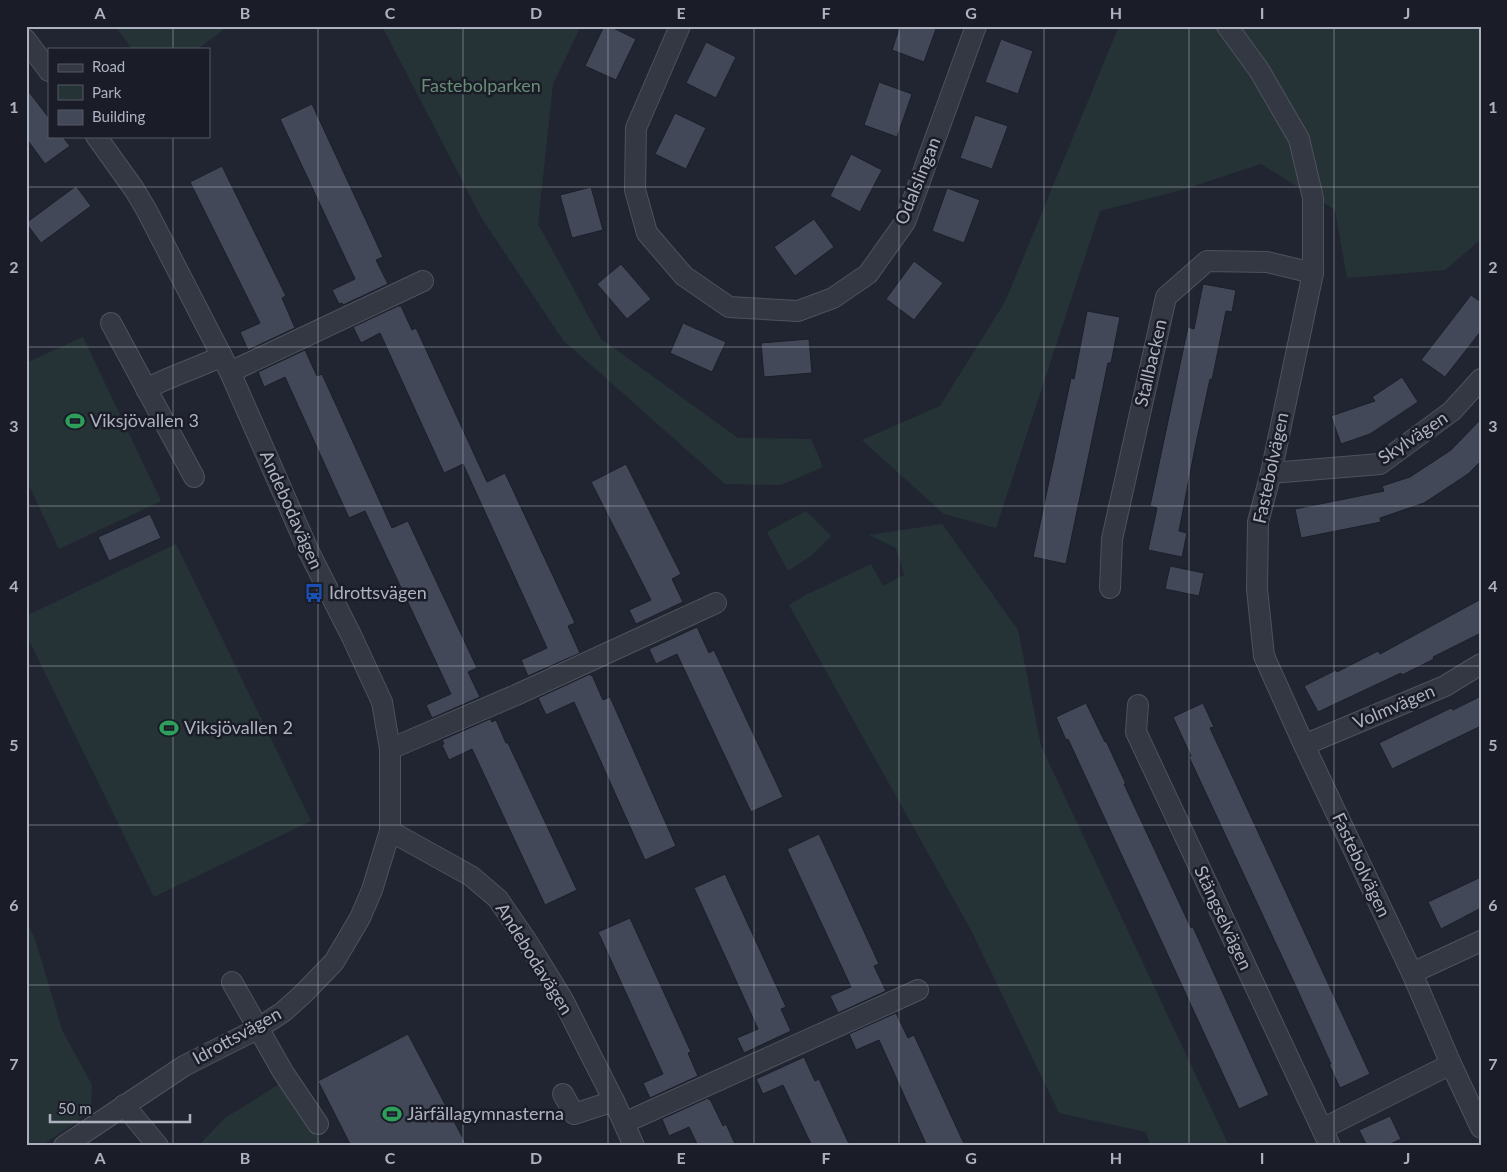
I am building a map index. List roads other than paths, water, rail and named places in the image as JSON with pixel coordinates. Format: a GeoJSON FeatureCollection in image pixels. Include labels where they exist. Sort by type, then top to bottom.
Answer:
{"type":"FeatureCollection","features":[{"type":"Feature","properties":{"kind":"street","name":"Odalslingan"},"geometry":{"type":"LineString","coordinates":[[680,26],[636,128],[635,190],[647,233],[684,276],[729,307],[798,311],[832,298],[868,274],[905,222],[976,26]]}},
{"type":"Feature","properties":{"kind":"street","name":"Fastebolvägen"},"geometry":{"type":"LineString","coordinates":[[1227,26],[1259,70],[1299,139],[1313,198],[1312,273],[1271,473],[1258,522],[1257,589],[1264,656],[1412,973],[1481,1128]]}},
{"type":"Feature","properties":{"kind":"street"},"geometry":{"type":"LineString","coordinates":[[26,40],[48,70]]}},
{"type":"Feature","properties":{"kind":"street","name":"Andebodavägen"},"geometry":{"type":"LineString","coordinates":[[97,138],[147,210],[226,364],[309,552],[382,702],[390,749],[390,831],[471,876],[498,900],[528,942],[563,1000],[614,1101],[634,1146]]}},
{"type":"Feature","properties":{"kind":"street","name":"Stallbacken"},"geometry":{"type":"LineString","coordinates":[[1110,588],[1112,539],[1166,297],[1207,261],[1267,262],[1312,273]]}},
{"type":"Feature","properties":{"kind":"street"},"geometry":{"type":"LineString","coordinates":[[146,389],[166,378],[204,365],[226,364],[423,281]]}},
{"type":"Feature","properties":{"kind":"street"},"geometry":{"type":"LineString","coordinates":[[111,322],[194,478]]}},
{"type":"Feature","properties":{"kind":"street","name":"Skylvägen"},"geometry":{"type":"LineString","coordinates":[[1271,473],[1380,464],[1452,411],[1481,379]]}},
{"type":"Feature","properties":{"kind":"street"},"geometry":{"type":"LineString","coordinates":[[390,749],[716,603]]}},
{"type":"Feature","properties":{"kind":"street","name":"Volmvägen"},"geometry":{"type":"LineString","coordinates":[[1304,745],[1445,686],[1481,664]]}},
{"type":"Feature","properties":{"kind":"street","name":"Stängselvägen"},"geometry":{"type":"LineString","coordinates":[[1138,705],[1136,732],[1326,1137],[1451,1064]]}},
{"type":"Feature","properties":{"kind":"street","name":"Idrottsvägen"},"geometry":{"type":"LineString","coordinates":[[64,1146],[184,1066],[257,1029],[283,1012],[303,994],[334,962],[360,918],[372,890],[390,831]]}},
{"type":"Feature","properties":{"kind":"street"},"geometry":{"type":"LineString","coordinates":[[1412,973],[1481,941]]}},
{"type":"Feature","properties":{"kind":"street"},"geometry":{"type":"LineString","coordinates":[[232,982],[282,1072],[318,1124]]}},
{"type":"Feature","properties":{"kind":"street"},"geometry":{"type":"LineString","coordinates":[[624,1123],[918,990]]}},
{"type":"Feature","properties":{"kind":"street"},"geometry":{"type":"LineString","coordinates":[[563,1094],[574,1114],[614,1101]]}},
{"type":"Feature","properties":{"kind":"street"},"geometry":{"type":"LineString","coordinates":[[124,1105],[158,1146]]}},
{"type":"Feature","properties":{"kind":"place","name":"Viksjövallen 3"},"geometry":{"type":"Point","coordinates":[75,421]}},
{"type":"Feature","properties":{"kind":"place","name":"Idrottsvägen"},"geometry":{"type":"Point","coordinates":[314,593]}},
{"type":"Feature","properties":{"kind":"place","name":"Viksjövallen 2"},"geometry":{"type":"Point","coordinates":[169,728]}},
{"type":"Feature","properties":{"kind":"place","name":"Järfällagymnasterna"},"geometry":{"type":"Point","coordinates":[392,1114]}},
{"type":"Feature","properties":{"kind":"park label","name":"Fastebolparken"},"geometry":{"type":"Point","coordinates":[481,86]}}]}
